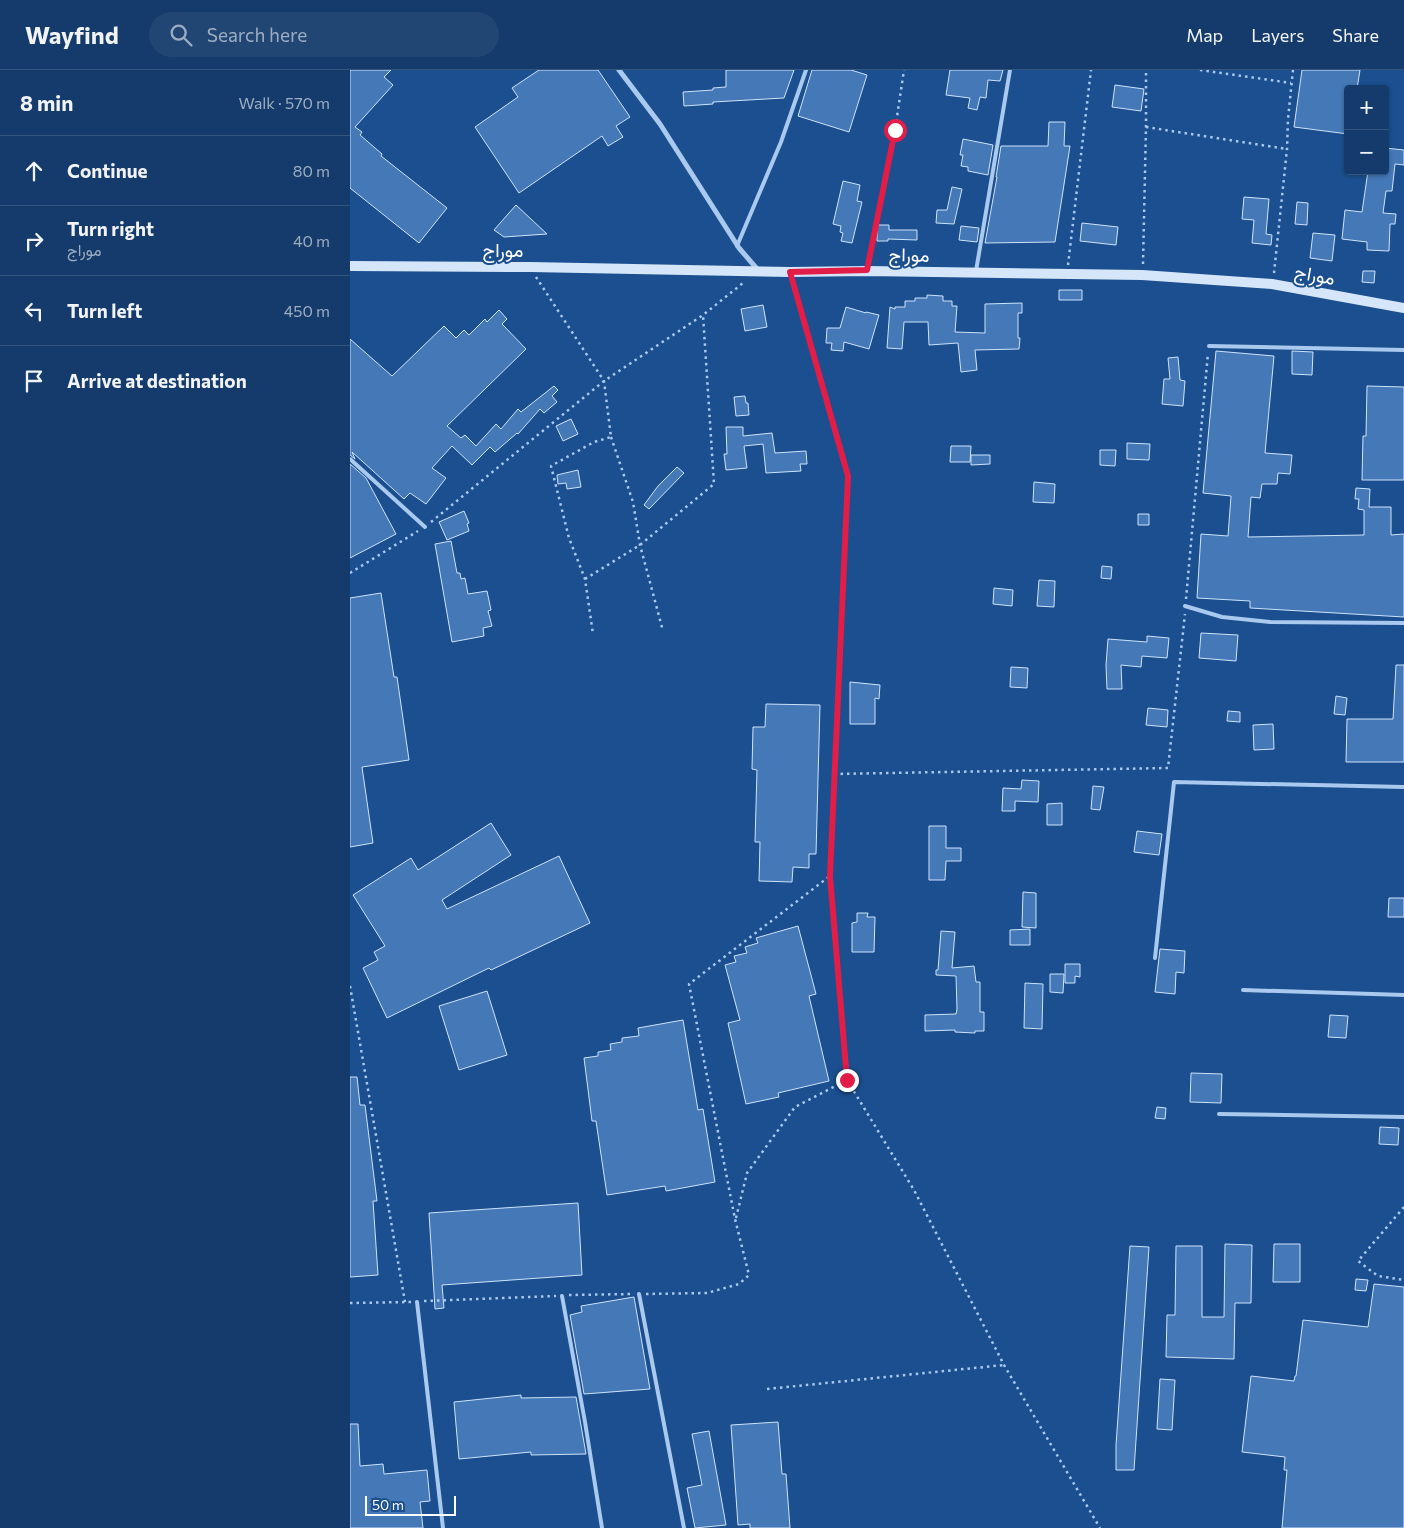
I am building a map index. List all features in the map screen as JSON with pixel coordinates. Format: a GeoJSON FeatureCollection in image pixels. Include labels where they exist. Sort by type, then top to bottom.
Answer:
{"type":"FeatureCollection","features":[{"type":"Feature","properties":{"kind":"main road","name":"موراج"},"geometry":{"type":"LineString","coordinates":[[350,266],[790,272],[867,270],[1142,275],[1272,284],[1404,308]]}},
{"type":"Feature","properties":{"kind":"street"},"geometry":{"type":"LineString","coordinates":[[619,70],[660,124],[737,246],[758,271]]}},
{"type":"Feature","properties":{"kind":"lane"},"geometry":{"type":"LineString","coordinates":[[737,246],[781,142],[806,70]]}},
{"type":"Feature","properties":{"kind":"lane"},"geometry":{"type":"LineString","coordinates":[[975,273],[1010,70]]}},
{"type":"Feature","properties":{"kind":"lane"},"geometry":{"type":"LineString","coordinates":[[1208,346],[1404,350]]}},
{"type":"Feature","properties":{"kind":"lane"},"geometry":{"type":"LineString","coordinates":[[350,459],[425,527]]}},
{"type":"Feature","properties":{"kind":"lane"},"geometry":{"type":"LineString","coordinates":[[1185,606],[1222,617],[1270,622],[1404,623]]}},
{"type":"Feature","properties":{"kind":"lane"},"geometry":{"type":"LineString","coordinates":[[1155,958],[1174,782],[1404,787]]}},
{"type":"Feature","properties":{"kind":"lane"},"geometry":{"type":"LineString","coordinates":[[1243,990],[1404,995]]}},
{"type":"Feature","properties":{"kind":"lane"},"geometry":{"type":"LineString","coordinates":[[1219,1114],[1404,1117]]}},
{"type":"Feature","properties":{"kind":"lane"},"geometry":{"type":"LineString","coordinates":[[638,1294],[684,1528]]}},
{"type":"Feature","properties":{"kind":"lane"},"geometry":{"type":"LineString","coordinates":[[562,1296],[602,1528]]}},
{"type":"Feature","properties":{"kind":"lane"},"geometry":{"type":"LineString","coordinates":[[417,1302],[443,1528]]}},
{"type":"Feature","properties":{"kind":"path"},"geometry":{"type":"LineString","coordinates":[[867,270],[895,130],[904,70]]}},
{"type":"Feature","properties":{"kind":"path"},"geometry":{"type":"LineString","coordinates":[[1068,274],[1070,242],[1091,70]]}},
{"type":"Feature","properties":{"kind":"path"},"geometry":{"type":"LineString","coordinates":[[1142,275],[1146,70]]}},
{"type":"Feature","properties":{"kind":"path"},"geometry":{"type":"LineString","coordinates":[[1200,70],[1291,83]]}},
{"type":"Feature","properties":{"kind":"path"},"geometry":{"type":"LineString","coordinates":[[1272,284],[1287,149],[1293,70]]}},
{"type":"Feature","properties":{"kind":"path"},"geometry":{"type":"LineString","coordinates":[[1146,127],[1287,149]]}},
{"type":"Feature","properties":{"kind":"path"},"geometry":{"type":"LineString","coordinates":[[530,267],[604,381],[611,437],[634,502],[640,545],[663,631]]}},
{"type":"Feature","properties":{"kind":"path"},"geometry":{"type":"LineString","coordinates":[[350,573],[425,527],[604,381],[704,315],[758,271]]}},
{"type":"Feature","properties":{"kind":"path"},"geometry":{"type":"LineString","coordinates":[[790,272],[848,476],[830,876],[847,1080],[914,1190],[1004,1365],[1100,1528]]}},
{"type":"Feature","properties":{"kind":"path"},"geometry":{"type":"LineString","coordinates":[[585,579],[640,545],[714,484],[704,315]]}},
{"type":"Feature","properties":{"kind":"path"},"geometry":{"type":"LineString","coordinates":[[834,774],[1168,768],[1185,606],[1208,346]]}},
{"type":"Feature","properties":{"kind":"path"},"geometry":{"type":"LineString","coordinates":[[593,634],[585,579],[569,538],[552,466],[594,442],[611,437]]}},
{"type":"Feature","properties":{"kind":"path"},"geometry":{"type":"LineString","coordinates":[[350,1303],[707,1293],[739,1284],[749,1274],[735,1219],[689,984],[830,876]]}},
{"type":"Feature","properties":{"kind":"path"},"geometry":{"type":"LineString","coordinates":[[350,986],[405,1302]]}},
{"type":"Feature","properties":{"kind":"path"},"geometry":{"type":"LineString","coordinates":[[735,1219],[747,1174],[796,1107],[847,1080]]}},
{"type":"Feature","properties":{"kind":"path"},"geometry":{"type":"LineString","coordinates":[[1404,1208],[1358,1261],[1378,1276],[1404,1280]]}},
{"type":"Feature","properties":{"kind":"path"},"geometry":{"type":"LineString","coordinates":[[768,1390],[1004,1365]]}},
{"type":"Feature","properties":{"kind":"building"},"geometry":{"type":"Polygon","coordinates":[[[350,70],[391,70],[384,77],[393,85],[355,127],[362,132],[360,135],[382,154],[381,156],[447,208],[419,243],[350,188],[350,70]]]}},
{"type":"Feature","properties":{"kind":"building"},"geometry":{"type":"Polygon","coordinates":[[[539,70],[598,70],[630,117],[616,126],[623,137],[608,146],[602,136],[519,193],[475,127],[518,97],[512,88],[539,70]]]}},
{"type":"Feature","properties":{"kind":"building"},"geometry":{"type":"Polygon","coordinates":[[[726,70],[794,70],[784,98],[713,102],[713,104],[684,106],[683,92],[726,87],[726,70]]]}},
{"type":"Feature","properties":{"kind":"building"},"geometry":{"type":"Polygon","coordinates":[[[812,70],[851,70],[867,75],[849,132],[798,116],[812,70]]]}},
{"type":"Feature","properties":{"kind":"building"},"geometry":{"type":"Polygon","coordinates":[[[950,70],[1003,70],[1000,81],[988,80],[986,98],[980,97],[977,110],[968,108],[970,98],[946,95],[950,70]]]}},
{"type":"Feature","properties":{"kind":"building"},"geometry":{"type":"Polygon","coordinates":[[[1302,70],[1360,70],[1358,85],[1344,85],[1344,133],[1294,127],[1302,70]]]}},
{"type":"Feature","properties":{"kind":"building"},"geometry":{"type":"Polygon","coordinates":[[[1115,85],[1144,89],[1141,111],[1112,107],[1115,85]]]}},
{"type":"Feature","properties":{"kind":"building"},"geometry":{"type":"Polygon","coordinates":[[[1049,122],[1065,122],[1064,146],[1070,146],[1055,242],[985,243],[1001,146],[1048,146],[1049,122]]]}},
{"type":"Feature","properties":{"kind":"building"},"geometry":{"type":"Polygon","coordinates":[[[963,139],[993,145],[988,175],[968,171],[968,167],[961,166],[963,155],[960,155],[963,139]]]}},
{"type":"Feature","properties":{"kind":"building"},"geometry":{"type":"Polygon","coordinates":[[[1389,148],[1404,150],[1404,165],[1395,164],[1392,191],[1386,191],[1383,213],[1396,214],[1395,224],[1390,224],[1389,251],[1367,250],[1367,242],[1342,239],[1345,210],[1362,212],[1367,175],[1389,175],[1389,148]]]}},
{"type":"Feature","properties":{"kind":"building"},"geometry":{"type":"Polygon","coordinates":[[[843,181],[860,185],[857,201],[862,202],[852,243],[841,241],[843,233],[840,232],[841,226],[833,224],[843,181]]]}},
{"type":"Feature","properties":{"kind":"building"},"geometry":{"type":"Polygon","coordinates":[[[952,187],[962,189],[954,224],[936,223],[937,210],[947,210],[952,187]]]}},
{"type":"Feature","properties":{"kind":"building"},"geometry":{"type":"Polygon","coordinates":[[[1244,197],[1269,199],[1266,234],[1272,235],[1271,245],[1252,243],[1254,220],[1242,219],[1244,197]]]}},
{"type":"Feature","properties":{"kind":"building"},"geometry":{"type":"Polygon","coordinates":[[[1297,202],[1308,203],[1307,225],[1295,224],[1297,202]]]}},
{"type":"Feature","properties":{"kind":"building"},"geometry":{"type":"Polygon","coordinates":[[[516,205],[547,234],[504,237],[494,230],[516,205]]]}},
{"type":"Feature","properties":{"kind":"building"},"geometry":{"type":"Polygon","coordinates":[[[1082,223],[1118,227],[1116,245],[1080,241],[1082,223]]]}},
{"type":"Feature","properties":{"kind":"building"},"geometry":{"type":"Polygon","coordinates":[[[877,225],[889,225],[889,230],[917,230],[917,240],[888,239],[888,241],[877,241],[877,225]]]}},
{"type":"Feature","properties":{"kind":"building"},"geometry":{"type":"Polygon","coordinates":[[[961,226],[979,228],[977,242],[959,240],[961,226]]]}},
{"type":"Feature","properties":{"kind":"building"},"geometry":{"type":"Polygon","coordinates":[[[1313,233],[1335,235],[1332,261],[1310,258],[1313,233]]]}},
{"type":"Feature","properties":{"kind":"building"},"geometry":{"type":"Polygon","coordinates":[[[1363,271],[1375,271],[1374,283],[1362,282],[1363,271]]]}},
{"type":"Feature","properties":{"kind":"building"},"geometry":{"type":"Polygon","coordinates":[[[1059,290],[1082,290],[1082,300],[1059,300],[1059,290]]]}},
{"type":"Feature","properties":{"kind":"building"},"geometry":{"type":"Polygon","coordinates":[[[927,295],[943,296],[943,301],[952,301],[952,306],[957,306],[955,332],[985,333],[985,304],[1022,303],[1022,313],[1018,313],[1019,349],[975,350],[977,370],[961,372],[958,343],[929,345],[928,322],[904,322],[902,349],[887,348],[890,307],[895,309],[895,307],[905,307],[905,301],[915,301],[915,298],[927,298],[927,295]]]}},
{"type":"Feature","properties":{"kind":"building"},"geometry":{"type":"Polygon","coordinates":[[[763,305],[767,327],[745,331],[741,309],[763,305]]]}},
{"type":"Feature","properties":{"kind":"building"},"geometry":{"type":"Polygon","coordinates":[[[846,307],[879,315],[869,349],[844,342],[843,351],[831,350],[832,343],[826,343],[827,328],[840,328],[846,307]]]}},
{"type":"Feature","properties":{"kind":"building"},"geometry":{"type":"Polygon","coordinates":[[[499,310],[507,319],[502,324],[526,349],[447,426],[461,438],[465,435],[476,446],[496,424],[501,429],[518,409],[521,412],[554,386],[558,390],[552,396],[557,402],[544,413],[540,409],[518,434],[495,452],[490,447],[472,465],[452,446],[432,468],[446,478],[426,504],[410,493],[404,499],[352,452],[355,459],[350,455],[350,339],[392,376],[444,326],[456,338],[464,330],[469,335],[485,319],[487,322],[499,310]]]}},
{"type":"Feature","properties":{"kind":"building"},"geometry":{"type":"Polygon","coordinates":[[[1216,351],[1274,356],[1265,453],[1292,455],[1290,474],[1278,473],[1277,484],[1262,484],[1260,498],[1251,497],[1248,537],[1364,535],[1364,510],[1358,509],[1359,499],[1355,499],[1356,488],[1370,489],[1369,507],[1391,507],[1391,535],[1404,534],[1404,617],[1250,608],[1250,601],[1197,598],[1201,534],[1228,536],[1231,496],[1203,493],[1216,351]]]}},
{"type":"Feature","properties":{"kind":"building"},"geometry":{"type":"Polygon","coordinates":[[[1292,351],[1313,352],[1312,375],[1292,374],[1292,351]]]}},
{"type":"Feature","properties":{"kind":"building"},"geometry":{"type":"Polygon","coordinates":[[[1178,357],[1180,380],[1185,381],[1183,406],[1162,404],[1164,379],[1170,379],[1168,358],[1178,357]]]}},
{"type":"Feature","properties":{"kind":"building"},"geometry":{"type":"Polygon","coordinates":[[[1367,386],[1404,387],[1404,480],[1362,480],[1363,436],[1366,436],[1367,386]]]}},
{"type":"Feature","properties":{"kind":"building"},"geometry":{"type":"Polygon","coordinates":[[[745,396],[749,415],[736,416],[734,397],[745,396]]]}},
{"type":"Feature","properties":{"kind":"building"},"geometry":{"type":"Polygon","coordinates":[[[571,419],[578,434],[563,441],[556,426],[571,419]]]}},
{"type":"Feature","properties":{"kind":"building"},"geometry":{"type":"Polygon","coordinates":[[[726,427],[743,427],[743,436],[772,433],[775,453],[806,451],[807,464],[800,464],[801,471],[766,473],[763,444],[744,446],[747,468],[726,470],[724,454],[727,454],[726,427]]]}},
{"type":"Feature","properties":{"kind":"building"},"geometry":{"type":"Polygon","coordinates":[[[1127,443],[1150,444],[1149,460],[1127,459],[1127,443]]]}},
{"type":"Feature","properties":{"kind":"building"},"geometry":{"type":"Polygon","coordinates":[[[951,446],[971,446],[970,462],[950,462],[951,446]]]}},
{"type":"Feature","properties":{"kind":"building"},"geometry":{"type":"Polygon","coordinates":[[[1100,450],[1116,450],[1115,466],[1100,465],[1100,450]]]}},
{"type":"Feature","properties":{"kind":"building"},"geometry":{"type":"Polygon","coordinates":[[[971,455],[990,455],[990,464],[971,465],[971,455]]]}},
{"type":"Feature","properties":{"kind":"building"},"geometry":{"type":"Polygon","coordinates":[[[350,464],[366,478],[396,534],[350,558],[350,464]]]}},
{"type":"Feature","properties":{"kind":"building"},"geometry":{"type":"Polygon","coordinates":[[[677,467],[684,473],[649,509],[644,505],[658,486],[677,467]]]}},
{"type":"Feature","properties":{"kind":"building"},"geometry":{"type":"Polygon","coordinates":[[[578,470],[581,487],[567,489],[566,483],[558,484],[557,475],[578,470]]]}},
{"type":"Feature","properties":{"kind":"building"},"geometry":{"type":"Polygon","coordinates":[[[1034,482],[1055,484],[1054,503],[1033,502],[1034,482]]]}},
{"type":"Feature","properties":{"kind":"building"},"geometry":{"type":"Polygon","coordinates":[[[464,511],[469,523],[467,524],[469,531],[447,540],[439,522],[464,511]]]}},
{"type":"Feature","properties":{"kind":"building"},"geometry":{"type":"Polygon","coordinates":[[[1138,514],[1149,514],[1149,525],[1138,525],[1138,514]]]}},
{"type":"Feature","properties":{"kind":"building"},"geometry":{"type":"Polygon","coordinates":[[[451,541],[457,573],[460,573],[461,579],[465,578],[468,594],[487,591],[491,610],[488,611],[492,626],[483,628],[484,636],[452,642],[435,544],[451,541]]]}},
{"type":"Feature","properties":{"kind":"building"},"geometry":{"type":"Polygon","coordinates":[[[1102,566],[1112,567],[1111,579],[1101,578],[1102,566]]]}},
{"type":"Feature","properties":{"kind":"building"},"geometry":{"type":"Polygon","coordinates":[[[1039,580],[1055,581],[1054,607],[1037,606],[1039,580]]]}},
{"type":"Feature","properties":{"kind":"building"},"geometry":{"type":"Polygon","coordinates":[[[994,588],[1013,590],[1012,606],[993,604],[994,588]]]}},
{"type":"Feature","properties":{"kind":"building"},"geometry":{"type":"Polygon","coordinates":[[[381,593],[394,677],[397,677],[409,760],[362,767],[373,843],[350,847],[350,598],[381,593]]]}},
{"type":"Feature","properties":{"kind":"building"},"geometry":{"type":"Polygon","coordinates":[[[1201,633],[1238,635],[1236,661],[1199,658],[1201,633]]]}},
{"type":"Feature","properties":{"kind":"building"},"geometry":{"type":"Polygon","coordinates":[[[1147,636],[1169,638],[1167,658],[1142,656],[1141,667],[1121,665],[1122,689],[1107,689],[1108,639],[1147,642],[1147,636]]]}},
{"type":"Feature","properties":{"kind":"building"},"geometry":{"type":"Polygon","coordinates":[[[1396,665],[1404,665],[1404,762],[1346,762],[1347,719],[1393,719],[1396,665]]]}},
{"type":"Feature","properties":{"kind":"building"},"geometry":{"type":"Polygon","coordinates":[[[1011,667],[1028,668],[1027,688],[1010,687],[1011,667]]]}},
{"type":"Feature","properties":{"kind":"building"},"geometry":{"type":"Polygon","coordinates":[[[850,682],[880,685],[879,699],[875,698],[875,724],[850,724],[850,682]]]}},
{"type":"Feature","properties":{"kind":"building"},"geometry":{"type":"Polygon","coordinates":[[[1336,696],[1347,698],[1345,715],[1334,714],[1336,696]]]}},
{"type":"Feature","properties":{"kind":"building"},"geometry":{"type":"Polygon","coordinates":[[[766,704],[820,705],[816,854],[809,854],[809,868],[793,867],[792,882],[759,881],[760,842],[755,842],[757,770],[752,769],[753,727],[765,727],[766,704]]]}},
{"type":"Feature","properties":{"kind":"building"},"geometry":{"type":"Polygon","coordinates":[[[1148,708],[1168,710],[1167,727],[1146,725],[1148,708]]]}},
{"type":"Feature","properties":{"kind":"building"},"geometry":{"type":"Polygon","coordinates":[[[1228,711],[1240,712],[1240,722],[1227,721],[1228,711]]]}},
{"type":"Feature","properties":{"kind":"building"},"geometry":{"type":"Polygon","coordinates":[[[1273,724],[1274,749],[1254,750],[1253,725],[1273,724]]]}},
{"type":"Feature","properties":{"kind":"building"},"geometry":{"type":"Polygon","coordinates":[[[1022,780],[1039,781],[1038,802],[1015,801],[1015,811],[1002,811],[1003,788],[1021,789],[1022,780]]]}},
{"type":"Feature","properties":{"kind":"building"},"geometry":{"type":"Polygon","coordinates":[[[1093,786],[1104,787],[1100,810],[1091,809],[1093,786]]]}},
{"type":"Feature","properties":{"kind":"building"},"geometry":{"type":"Polygon","coordinates":[[[1062,803],[1062,825],[1047,825],[1047,804],[1062,803]]]}},
{"type":"Feature","properties":{"kind":"building"},"geometry":{"type":"Polygon","coordinates":[[[491,823],[511,855],[442,900],[447,909],[559,856],[590,923],[491,970],[489,968],[387,1018],[363,968],[378,960],[374,952],[385,946],[353,895],[411,858],[418,870],[491,823]]]}},
{"type":"Feature","properties":{"kind":"building"},"geometry":{"type":"Polygon","coordinates":[[[929,826],[946,826],[946,848],[961,848],[961,861],[946,861],[945,880],[929,880],[929,826]]]}},
{"type":"Feature","properties":{"kind":"building"},"geometry":{"type":"Polygon","coordinates":[[[1137,831],[1162,834],[1159,855],[1134,852],[1137,831]]]}},
{"type":"Feature","properties":{"kind":"building"},"geometry":{"type":"Polygon","coordinates":[[[1023,892],[1036,893],[1036,928],[1022,927],[1023,892]]]}},
{"type":"Feature","properties":{"kind":"building"},"geometry":{"type":"Polygon","coordinates":[[[1389,898],[1404,898],[1404,917],[1388,917],[1389,898]]]}},
{"type":"Feature","properties":{"kind":"building"},"geometry":{"type":"Polygon","coordinates":[[[857,913],[868,913],[867,917],[875,917],[874,952],[852,952],[852,923],[857,922],[857,913]]]}},
{"type":"Feature","properties":{"kind":"building"},"geometry":{"type":"Polygon","coordinates":[[[798,926],[816,994],[809,996],[829,1081],[778,1093],[779,1097],[746,1104],[728,1023],[740,1020],[725,965],[736,962],[734,956],[747,953],[745,947],[758,943],[756,938],[798,926]]]}},
{"type":"Feature","properties":{"kind":"building"},"geometry":{"type":"Polygon","coordinates":[[[1030,929],[1030,945],[1010,945],[1010,930],[1030,929]]]}},
{"type":"Feature","properties":{"kind":"building"},"geometry":{"type":"Polygon","coordinates":[[[941,931],[955,932],[952,968],[974,966],[976,982],[980,982],[980,1012],[984,1012],[984,1031],[975,1031],[975,1033],[955,1032],[955,1030],[925,1031],[925,1015],[956,1014],[957,1009],[956,976],[936,975],[941,931]]]}},
{"type":"Feature","properties":{"kind":"building"},"geometry":{"type":"Polygon","coordinates":[[[1160,949],[1185,951],[1184,973],[1176,972],[1175,994],[1155,992],[1160,949]]]}},
{"type":"Feature","properties":{"kind":"building"},"geometry":{"type":"Polygon","coordinates":[[[1065,964],[1080,964],[1080,977],[1075,976],[1075,983],[1065,983],[1065,964]]]}},
{"type":"Feature","properties":{"kind":"building"},"geometry":{"type":"Polygon","coordinates":[[[1050,974],[1064,974],[1063,993],[1050,992],[1050,974]]]}},
{"type":"Feature","properties":{"kind":"building"},"geometry":{"type":"Polygon","coordinates":[[[1025,983],[1043,984],[1042,1029],[1024,1028],[1025,983]]]}},
{"type":"Feature","properties":{"kind":"building"},"geometry":{"type":"Polygon","coordinates":[[[487,991],[507,1055],[459,1070],[439,1006],[487,991]]]}},
{"type":"Feature","properties":{"kind":"building"},"geometry":{"type":"Polygon","coordinates":[[[1330,1015],[1348,1016],[1346,1038],[1328,1037],[1330,1015]]]}},
{"type":"Feature","properties":{"kind":"building"},"geometry":{"type":"Polygon","coordinates":[[[683,1020],[698,1110],[703,1109],[715,1182],[666,1191],[665,1186],[607,1195],[596,1121],[592,1121],[584,1058],[598,1056],[598,1052],[611,1050],[610,1044],[622,1042],[622,1038],[639,1036],[638,1028],[683,1020]]]}},
{"type":"Feature","properties":{"kind":"building"},"geometry":{"type":"Polygon","coordinates":[[[1191,1073],[1222,1074],[1221,1103],[1190,1102],[1191,1073]]]}},
{"type":"Feature","properties":{"kind":"building"},"geometry":{"type":"Polygon","coordinates":[[[350,1077],[357,1077],[360,1105],[365,1105],[377,1201],[373,1201],[378,1275],[350,1277],[350,1077]]]}},
{"type":"Feature","properties":{"kind":"building"},"geometry":{"type":"Polygon","coordinates":[[[1157,1107],[1166,1108],[1165,1119],[1155,1118],[1157,1107]]]}},
{"type":"Feature","properties":{"kind":"building"},"geometry":{"type":"Polygon","coordinates":[[[1380,1127],[1399,1128],[1398,1145],[1379,1144],[1380,1127]]]}},
{"type":"Feature","properties":{"kind":"building"},"geometry":{"type":"Polygon","coordinates":[[[578,1203],[582,1275],[442,1285],[444,1308],[435,1309],[429,1213],[578,1203]]]}},
{"type":"Feature","properties":{"kind":"building"},"geometry":{"type":"Polygon","coordinates":[[[1225,1244],[1252,1245],[1251,1303],[1235,1303],[1234,1359],[1166,1357],[1167,1315],[1175,1315],[1176,1246],[1202,1246],[1202,1317],[1224,1317],[1225,1244]]]}},
{"type":"Feature","properties":{"kind":"building"},"geometry":{"type":"Polygon","coordinates":[[[1274,1244],[1300,1244],[1300,1282],[1273,1282],[1274,1244]]]}},
{"type":"Feature","properties":{"kind":"building"},"geometry":{"type":"Polygon","coordinates":[[[1130,1246],[1149,1247],[1134,1470],[1116,1470],[1116,1445],[1130,1246]]]}},
{"type":"Feature","properties":{"kind":"building"},"geometry":{"type":"Polygon","coordinates":[[[1356,1279],[1368,1280],[1366,1291],[1355,1290],[1356,1279]]]}},
{"type":"Feature","properties":{"kind":"building"},"geometry":{"type":"Polygon","coordinates":[[[1374,1284],[1404,1287],[1404,1528],[1282,1528],[1287,1470],[1284,1470],[1285,1457],[1242,1452],[1251,1376],[1294,1381],[1303,1320],[1368,1327],[1374,1284]]]}},
{"type":"Feature","properties":{"kind":"building"},"geometry":{"type":"Polygon","coordinates":[[[634,1297],[650,1389],[584,1394],[570,1315],[582,1312],[581,1306],[634,1297]]]}},
{"type":"Feature","properties":{"kind":"building"},"geometry":{"type":"Polygon","coordinates":[[[1160,1379],[1175,1380],[1172,1430],[1157,1429],[1160,1379]]]}},
{"type":"Feature","properties":{"kind":"building"},"geometry":{"type":"Polygon","coordinates":[[[521,1395],[521,1398],[576,1397],[586,1454],[531,1455],[531,1452],[459,1459],[454,1402],[521,1395]]]}},
{"type":"Feature","properties":{"kind":"building"},"geometry":{"type":"Polygon","coordinates":[[[778,1422],[782,1474],[786,1474],[790,1528],[750,1528],[750,1524],[738,1525],[731,1425],[778,1422]]]}},
{"type":"Feature","properties":{"kind":"building"},"geometry":{"type":"Polygon","coordinates":[[[350,1424],[358,1424],[360,1466],[383,1464],[384,1474],[427,1470],[430,1501],[420,1502],[423,1528],[350,1528],[350,1424]]]}},
{"type":"Feature","properties":{"kind":"building"},"geometry":{"type":"Polygon","coordinates":[[[709,1431],[726,1525],[695,1528],[687,1488],[702,1485],[692,1434],[709,1431]]]}},
{"type":"Feature","properties":{"kind":"route"},"geometry":{"type":"LineString","coordinates":[[847,1080],[830,876],[848,476],[790,272],[867,270],[895,130]]}}]}
